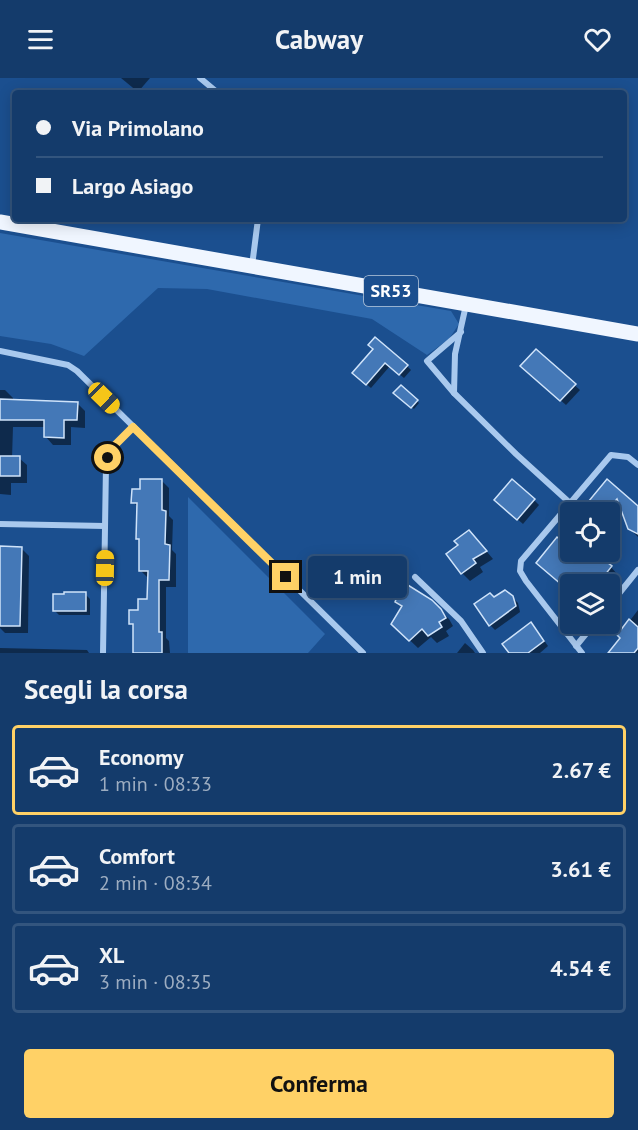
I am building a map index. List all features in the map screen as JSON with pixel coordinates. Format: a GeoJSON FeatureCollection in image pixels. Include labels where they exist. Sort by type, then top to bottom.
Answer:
{"type":"FeatureCollection","features":[{"type":"Feature","properties":{"kind":"main road","name":"SR53"},"geometry":{"type":"LineString","coordinates":[[0,222],[638,334]]}},
{"type":"Feature","properties":{"kind":"street"},"geometry":{"type":"LineString","coordinates":[[200,78],[214,90]]}},
{"type":"Feature","properties":{"kind":"street"},"geometry":{"type":"LineString","coordinates":[[252,267],[258,222]]}},
{"type":"Feature","properties":{"kind":"street"},"geometry":{"type":"LineString","coordinates":[[454,393],[455,354],[466,304]]}},
{"type":"Feature","properties":{"kind":"street"},"geometry":{"type":"LineString","coordinates":[[461,332],[427,361],[454,393],[569,502]]}},
{"type":"Feature","properties":{"kind":"street"},"geometry":{"type":"LineString","coordinates":[[0,351],[68,365],[77,371],[363,653]]}},
{"type":"Feature","properties":{"kind":"street"},"geometry":{"type":"LineString","coordinates":[[104,653],[108,458],[115,445],[133,427]]}},
{"type":"Feature","properties":{"kind":"street"},"geometry":{"type":"LineString","coordinates":[[571,502],[611,454],[628,457],[638,465]]}},
{"type":"Feature","properties":{"kind":"street"},"geometry":{"type":"LineString","coordinates":[[560,515],[521,561],[520,571],[544,606],[582,653]]}},
{"type":"Feature","properties":{"kind":"street"},"geometry":{"type":"LineString","coordinates":[[0,524],[105,526]]}},
{"type":"Feature","properties":{"kind":"street"},"geometry":{"type":"LineString","coordinates":[[620,592],[638,570]]}},
{"type":"Feature","properties":{"kind":"street"},"geometry":{"type":"LineString","coordinates":[[415,577],[461,621],[483,653]]}},
{"type":"Feature","properties":{"kind":"street"},"geometry":{"type":"LineString","coordinates":[[576,646],[586,634]]}},
{"type":"Feature","properties":{"kind":"shaded area"},"geometry":{"type":"Polygon","coordinates":[[[0,233],[451,311],[459,324],[449,339],[427,355],[372,319],[207,289],[158,288],[84,356],[51,344],[0,336],[0,233]]]}},
{"type":"Feature","properties":{"kind":"shaded area"},"geometry":{"type":"Polygon","coordinates":[[[188,497],[325,634],[308,653],[188,653],[188,497]]]}},
{"type":"Feature","properties":{"kind":"building"},"geometry":{"type":"Polygon","coordinates":[[[375,337],[408,365],[399,375],[385,363],[366,385],[352,373],[373,349],[368,345],[375,337]]]}},
{"type":"Feature","properties":{"kind":"building"},"geometry":{"type":"Polygon","coordinates":[[[536,349],[576,384],[560,401],[520,366],[536,349]]]}},
{"type":"Feature","properties":{"kind":"building"},"geometry":{"type":"Polygon","coordinates":[[[401,385],[418,400],[411,408],[393,393],[401,385]]]}},
{"type":"Feature","properties":{"kind":"building"},"geometry":{"type":"Polygon","coordinates":[[[0,399],[78,402],[77,420],[64,420],[64,438],[44,437],[44,420],[0,420],[0,399]]]}},
{"type":"Feature","properties":{"kind":"building"},"geometry":{"type":"Polygon","coordinates":[[[0,456],[20,456],[20,476],[0,476],[0,456]]]}},
{"type":"Feature","properties":{"kind":"building"},"geometry":{"type":"Polygon","coordinates":[[[140,479],[162,479],[162,510],[166,511],[165,544],[170,545],[169,580],[159,580],[159,632],[162,632],[162,653],[133,653],[133,624],[129,624],[129,610],[138,610],[138,599],[147,599],[148,571],[139,571],[139,539],[136,539],[137,503],[131,503],[132,489],[140,489],[140,479]]]}},
{"type":"Feature","properties":{"kind":"building"},"geometry":{"type":"Polygon","coordinates":[[[512,479],[535,499],[517,520],[494,500],[512,479]]]}},
{"type":"Feature","properties":{"kind":"building"},"geometry":{"type":"Polygon","coordinates":[[[607,479],[638,506],[638,534],[628,529],[617,499],[614,502],[588,502],[607,479]]]}},
{"type":"Feature","properties":{"kind":"building"},"geometry":{"type":"Polygon","coordinates":[[[469,530],[487,551],[473,559],[476,563],[461,574],[446,554],[458,545],[454,541],[469,530]]]}},
{"type":"Feature","properties":{"kind":"building"},"geometry":{"type":"Polygon","coordinates":[[[557,537],[560,540],[560,562],[607,562],[612,566],[606,574],[560,574],[560,583],[536,563],[557,537]]]}},
{"type":"Feature","properties":{"kind":"building"},"geometry":{"type":"Polygon","coordinates":[[[0,546],[22,547],[20,626],[0,626],[0,546]]]}},
{"type":"Feature","properties":{"kind":"building"},"geometry":{"type":"Polygon","coordinates":[[[403,582],[432,600],[441,609],[446,618],[439,622],[442,627],[428,636],[422,629],[409,641],[391,624],[402,606],[395,602],[403,582]]]}},
{"type":"Feature","properties":{"kind":"building"},"geometry":{"type":"Polygon","coordinates":[[[505,590],[513,596],[516,606],[489,626],[474,604],[490,593],[494,597],[505,590]]]}},
{"type":"Feature","properties":{"kind":"building"},"geometry":{"type":"Polygon","coordinates":[[[64,592],[86,592],[86,611],[53,611],[53,594],[64,594],[64,592]]]}},
{"type":"Feature","properties":{"kind":"building"},"geometry":{"type":"Polygon","coordinates":[[[629,619],[638,627],[638,648],[634,653],[608,653],[620,638],[617,635],[629,619]]]}},
{"type":"Feature","properties":{"kind":"building"},"geometry":{"type":"Polygon","coordinates":[[[531,622],[544,641],[528,653],[509,653],[502,644],[531,622]]]}},
{"type":"Feature","properties":{"kind":"route"},"geometry":{"type":"LineString","coordinates":[[108,458],[115,445],[133,427],[286,577]]}}]}
